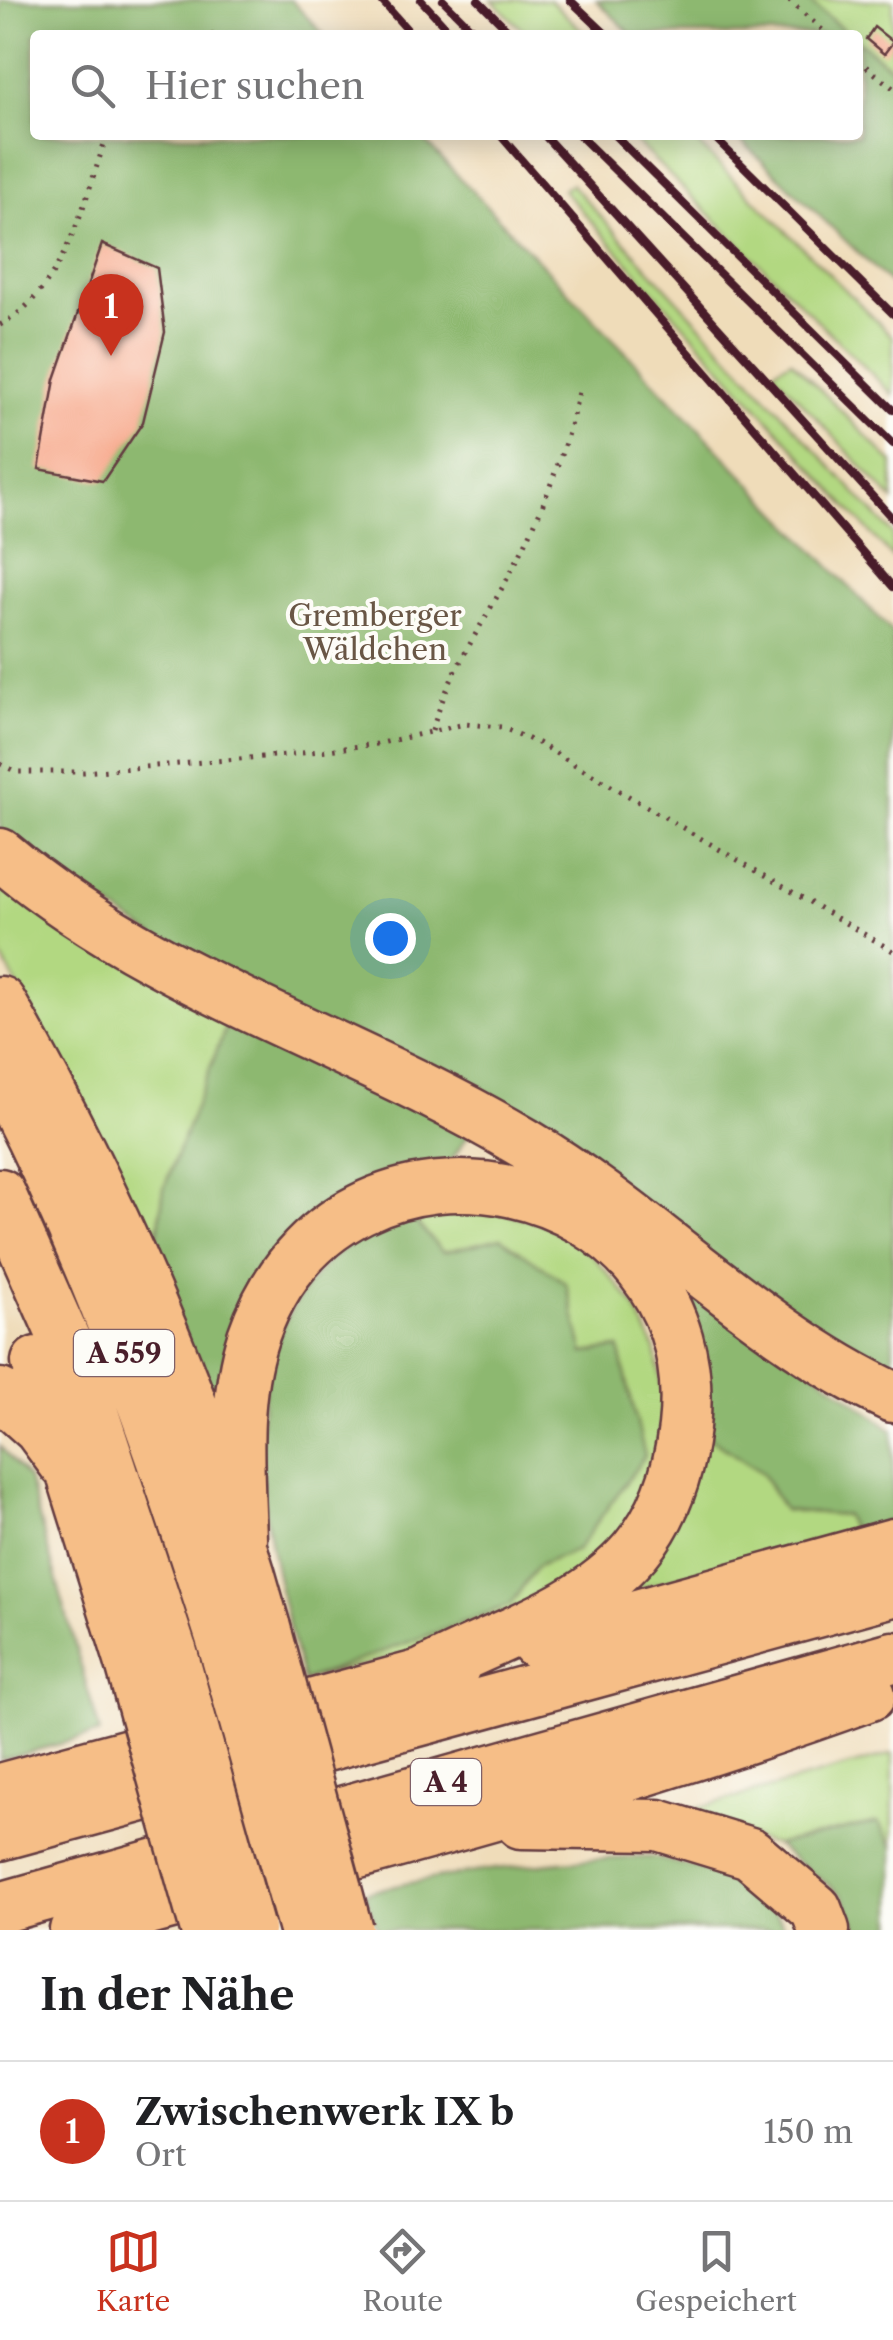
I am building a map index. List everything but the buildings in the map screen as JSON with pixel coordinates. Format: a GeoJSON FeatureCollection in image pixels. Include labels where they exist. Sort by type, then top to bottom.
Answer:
{"type":"FeatureCollection","features":[{"type":"Feature","properties":{"kind":"highway"},"geometry":{"type":"LineString","coordinates":[[0,854],[104,932],[184,977],[439,1096],[526,1144],[639,1220],[780,1332],[848,1376],[893,1397]]}},
{"type":"Feature","properties":{"kind":"highway"},"geometry":{"type":"LineString","coordinates":[[0,1002],[53,1097],[128,1255],[240,1539]]}},
{"type":"Feature","properties":{"kind":"highway","name":"A 559"},"geometry":{"type":"LineString","coordinates":[[0,1076],[78,1237],[177,1498],[243,1634],[304,1930]]}},
{"type":"Feature","properties":{"kind":"highway"},"geometry":{"type":"LineString","coordinates":[[347,1930],[243,1634],[242,1386],[253,1338],[273,1291],[307,1248],[348,1215],[396,1194],[447,1184],[502,1188],[554,1204],[598,1228],[638,1267],[663,1302],[682,1357],[684,1422],[680,1458],[665,1504],[634,1551],[587,1593],[541,1621],[480,1644],[422,1675]]}},
{"type":"Feature","properties":{"kind":"highway","name":"A 559"},"geometry":{"type":"LineString","coordinates":[[0,1194],[81,1377],[152,1658],[248,1930]]}},
{"type":"Feature","properties":{"kind":"highway"},"geometry":{"type":"LineString","coordinates":[[0,1274],[50,1392],[77,1481],[152,1658],[206,1930]]}},
{"type":"Feature","properties":{"kind":"highway"},"geometry":{"type":"LineString","coordinates":[[0,1394],[39,1429],[77,1481]]}},
{"type":"Feature","properties":{"kind":"highway"},"geometry":{"type":"LineString","coordinates":[[0,1789],[893,1544]]}},
{"type":"Feature","properties":{"kind":"highway","name":"A 4"},"geometry":{"type":"LineString","coordinates":[[0,1835],[893,1591]]}},
{"type":"Feature","properties":{"kind":"highway","name":"A 4"},"geometry":{"type":"LineString","coordinates":[[0,1908],[893,1658]]}},
{"type":"Feature","properties":{"kind":"highway","name":"A 4"},"geometry":{"type":"LineString","coordinates":[[466,1823],[757,1736],[893,1686]]}},
{"type":"Feature","properties":{"kind":"highway"},"geometry":{"type":"LineString","coordinates":[[0,1776],[59,1771]]}},
{"type":"Feature","properties":{"kind":"highway"},"geometry":{"type":"LineString","coordinates":[[75,1930],[466,1823],[575,1822],[658,1826],[750,1853],[816,1910],[824,1930]]}},
{"type":"Feature","properties":{"kind":"path"},"geometry":{"type":"LineString","coordinates":[[788,0],[822,30]]}},
{"type":"Feature","properties":{"kind":"path"},"geometry":{"type":"LineString","coordinates":[[863,64],[893,88]]}},
{"type":"Feature","properties":{"kind":"path"},"geometry":{"type":"LineString","coordinates":[[0,325],[15,317],[55,270],[105,140]]}},
{"type":"Feature","properties":{"kind":"path"},"geometry":{"type":"LineString","coordinates":[[432,732],[452,674],[521,552],[569,432],[579,392]]}},
{"type":"Feature","properties":{"kind":"path"},"geometry":{"type":"LineString","coordinates":[[0,764],[17,772],[84,772],[377,744],[465,724],[501,726],[538,742],[893,951]]}},
{"type":"Feature","properties":{"kind":"green space","name":"Gremberger Wäldchen"},"geometry":{"type":"Polygon","coordinates":[[[0,0],[291,0],[319,30],[30,30],[30,140],[424,140],[893,633],[893,1377],[204,968],[0,836],[0,0]]]}},
{"type":"Feature","properties":{"kind":"green space"},"geometry":{"type":"Polygon","coordinates":[[[492,0],[550,0],[582,30],[523,30],[492,0]]]}},
{"type":"Feature","properties":{"kind":"green space"},"geometry":{"type":"Polygon","coordinates":[[[596,0],[807,0],[844,30],[627,30],[596,0]]]}},
{"type":"Feature","properties":{"kind":"green space"},"geometry":{"type":"Polygon","coordinates":[[[807,0],[893,0],[893,69],[863,45],[863,30],[844,30],[807,0]]]}},
{"type":"Feature","properties":{"kind":"green space"},"geometry":{"type":"Polygon","coordinates":[[[863,45],[893,69],[893,286],[740,140],[863,140],[863,45]]]}},
{"type":"Feature","properties":{"kind":"green space"},"geometry":{"type":"Polygon","coordinates":[[[634,140],[694,140],[893,337],[893,395],[634,140]]]}},
{"type":"Feature","properties":{"kind":"green space"},"geometry":{"type":"Polygon","coordinates":[[[571,184],[893,534],[893,558],[563,190],[571,184]]]}},
{"type":"Feature","properties":{"kind":"green space"},"geometry":{"type":"Polygon","coordinates":[[[791,360],[893,463],[893,500],[773,371],[791,360]]]}},
{"type":"Feature","properties":{"kind":"green space"},"geometry":{"type":"Polygon","coordinates":[[[0,873],[231,1014],[164,1188],[154,1262],[31,1010],[0,955],[0,873]]]}},
{"type":"Feature","properties":{"kind":"green space"},"geometry":{"type":"Polygon","coordinates":[[[231,1014],[472,1129],[444,1172],[340,1204],[211,1411],[154,1262],[164,1188],[231,1014]]]}},
{"type":"Feature","properties":{"kind":"green space"},"geometry":{"type":"Polygon","coordinates":[[[446,1208],[493,1209],[545,1224],[592,1255],[633,1303],[655,1349],[666,1410],[651,1474],[622,1532],[582,1578],[435,1646],[303,1681],[510,1605],[537,1566],[577,1550],[601,1514],[619,1348],[584,1353],[501,1238],[443,1252],[409,1215],[446,1208]]]}},
{"type":"Feature","properties":{"kind":"green space"},"geometry":{"type":"Polygon","coordinates":[[[409,1215],[443,1252],[501,1238],[566,1283],[584,1353],[619,1348],[645,1456],[577,1550],[537,1566],[510,1605],[303,1681],[275,1565],[265,1503],[261,1442],[266,1383],[282,1328],[313,1278],[360,1236],[409,1215]]]}},
{"type":"Feature","properties":{"kind":"green space"},"geometry":{"type":"Polygon","coordinates":[[[704,1288],[893,1430],[893,1520],[853,1532],[845,1515],[784,1510],[762,1473],[700,1431],[673,1297],[704,1288]]]}},
{"type":"Feature","properties":{"kind":"green space"},"geometry":{"type":"Polygon","coordinates":[[[700,1431],[762,1473],[784,1510],[845,1515],[853,1532],[610,1596],[700,1431]]]}},
{"type":"Feature","properties":{"kind":"green space"},"geometry":{"type":"Polygon","coordinates":[[[0,1446],[28,1479],[100,1733],[0,1760],[0,1446]]]}},
{"type":"Feature","properties":{"kind":"green space"},"geometry":{"type":"Polygon","coordinates":[[[893,1754],[893,1846],[878,1822],[775,1845],[676,1814],[893,1754]]]}},
{"type":"Feature","properties":{"kind":"green space"},"geometry":{"type":"Polygon","coordinates":[[[878,1822],[893,1846],[893,1930],[858,1930],[843,1896],[775,1845],[878,1822]]]}},
{"type":"Feature","properties":{"kind":"green space"},"geometry":{"type":"Polygon","coordinates":[[[651,1857],[709,1872],[746,1888],[775,1913],[785,1930],[378,1930],[364,1893],[507,1868],[651,1857]]]}},
{"type":"Feature","properties":{"kind":"railway"},"geometry":{"type":"LineString","coordinates":[[381,0],[408,30]]}},
{"type":"Feature","properties":{"kind":"railway"},"geometry":{"type":"LineString","coordinates":[[421,0],[448,30]]}},
{"type":"Feature","properties":{"kind":"railway"},"geometry":{"type":"LineString","coordinates":[[443,0],[473,30]]}},
{"type":"Feature","properties":{"kind":"railway"},"geometry":{"type":"LineString","coordinates":[[478,0],[508,30]]}},
{"type":"Feature","properties":{"kind":"railway"},"geometry":{"type":"LineString","coordinates":[[570,0],[602,30]]}},
{"type":"Feature","properties":{"kind":"railway"},"geometry":{"type":"LineString","coordinates":[[504,140],[893,587]]}},
{"type":"Feature","properties":{"kind":"railway"},"geometry":{"type":"LineString","coordinates":[[549,140],[893,519]]}},
{"type":"Feature","properties":{"kind":"railway"},"geometry":{"type":"LineString","coordinates":[[584,140],[893,444]]}},
{"type":"Feature","properties":{"kind":"railway"},"geometry":{"type":"LineString","coordinates":[[619,140],[893,410]]}},
{"type":"Feature","properties":{"kind":"railway"},"geometry":{"type":"LineString","coordinates":[[717,140],[893,314]]}},
{"type":"Feature","properties":{"kind":"place","name":"Zwischenwerk IX b"},"geometry":{"type":"Point","coordinates":[111,356]}}]}
